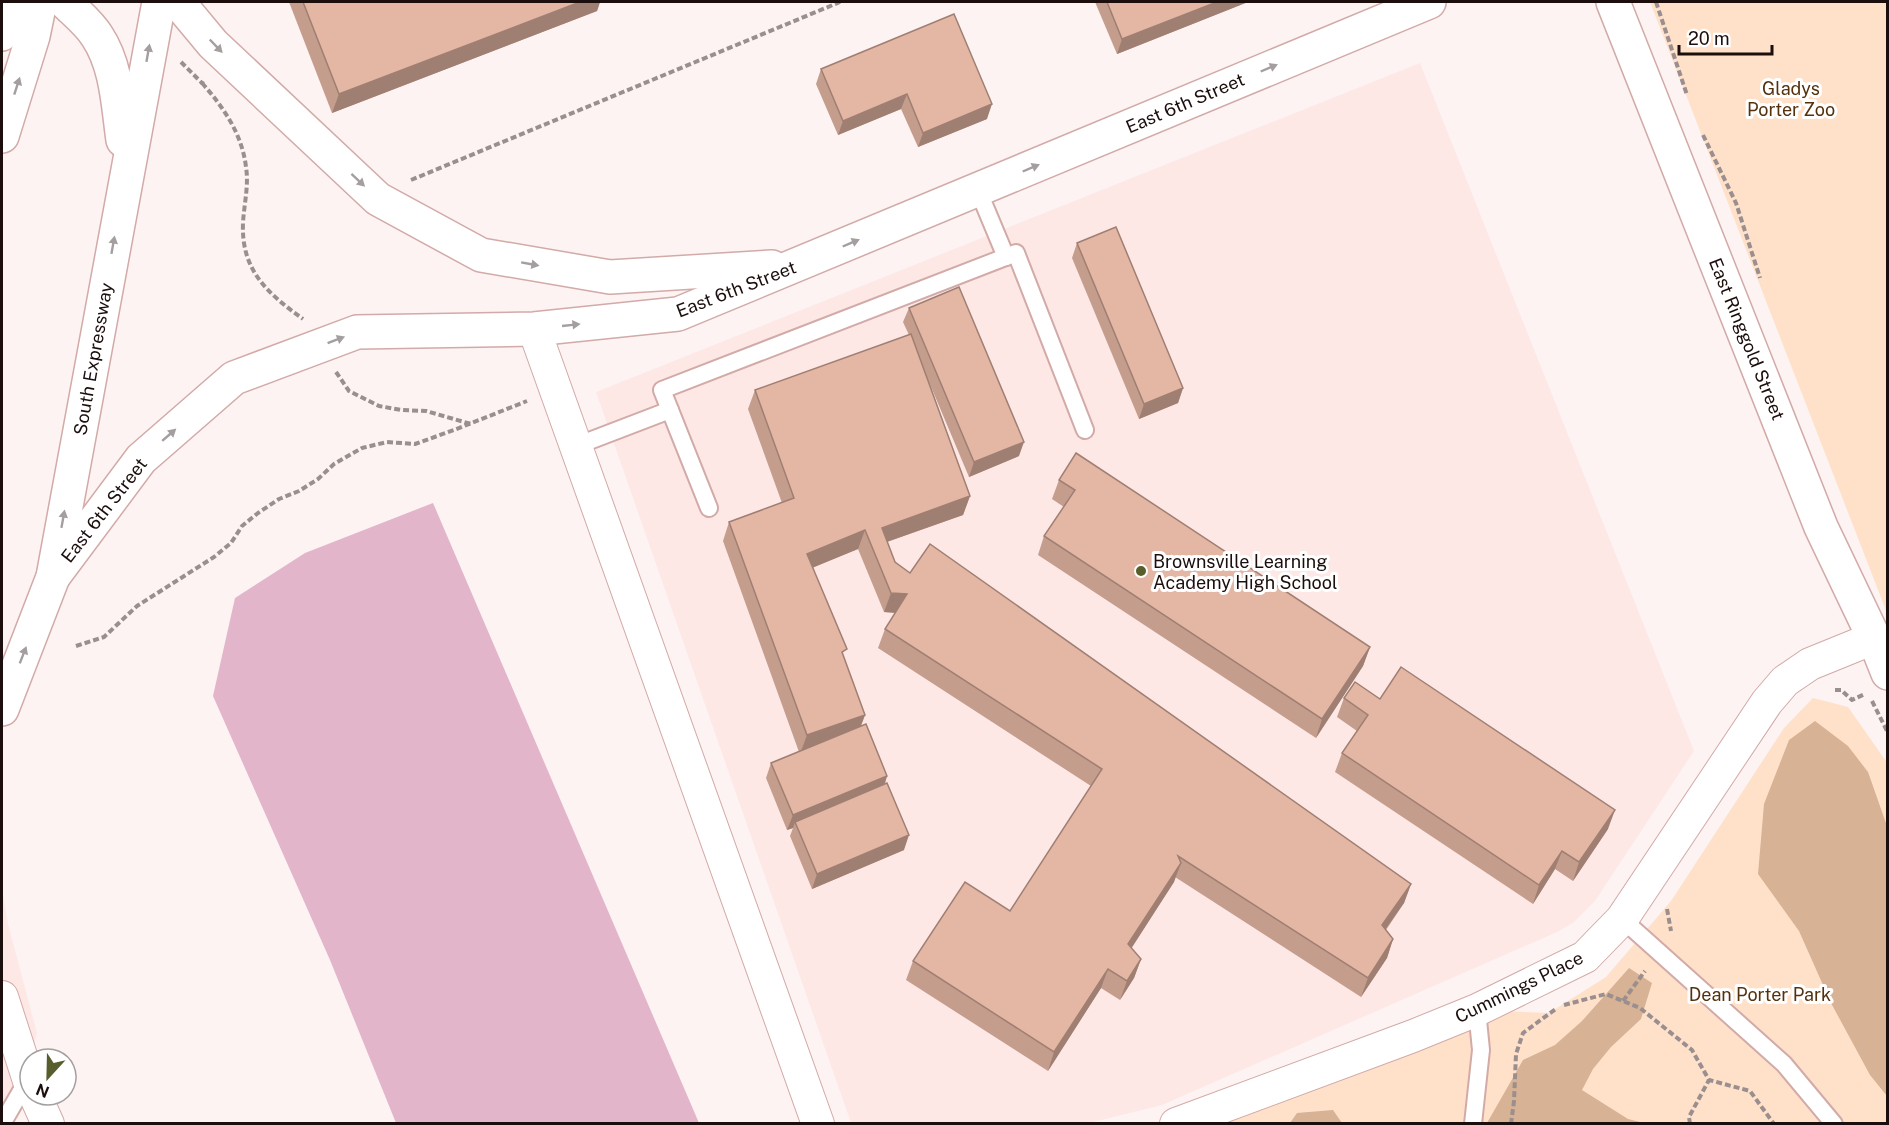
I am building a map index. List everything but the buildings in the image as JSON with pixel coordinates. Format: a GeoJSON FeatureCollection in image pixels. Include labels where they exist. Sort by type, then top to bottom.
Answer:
{"type":"FeatureCollection","features":[{"type":"Feature","properties":{"kind":"main road"},"geometry":{"type":"LineString","coordinates":[[2,136],[12,21],[40,2]]}},
{"type":"Feature","properties":{"kind":"main road"},"geometry":{"type":"LineString","coordinates":[[64,2],[96,34],[108,58],[115,83],[127,169]]}},
{"type":"Feature","properties":{"kind":"main road","name":"South Expressway"},"geometry":{"type":"LineString","coordinates":[[2,709],[53,577],[159,2]]}},
{"type":"Feature","properties":{"kind":"main road"},"geometry":{"type":"LineString","coordinates":[[178,2],[213,44],[378,199],[481,255],[610,277],[797,265]]}},
{"type":"Feature","properties":{"kind":"main road","name":"East 6th Street"},"geometry":{"type":"LineString","coordinates":[[53,577],[141,459],[234,378],[357,332],[534,329],[678,314],[1429,2]]}},
{"type":"Feature","properties":{"kind":"main road","name":"East Ringgold Street"},"geometry":{"type":"LineString","coordinates":[[1613,2],[1821,526],[1874,638],[1878,682]]}},
{"type":"Feature","properties":{"kind":"street"},"geometry":{"type":"LineString","coordinates":[[534,329],[818,1124]]}},
{"type":"Feature","properties":{"kind":"street","name":"Cummings Place"},"geometry":{"type":"LineString","coordinates":[[1176,1124],[1477,1010],[1586,957],[1622,919],[1767,702],[1785,681],[1810,664],[1874,638]]}},
{"type":"Feature","properties":{"kind":"street"},"geometry":{"type":"LineString","coordinates":[[2,997],[18,1047]]}},
{"type":"Feature","properties":{"kind":"street"},"geometry":{"type":"LineString","coordinates":[[40,1107],[48,1124]]}},
{"type":"Feature","properties":{"kind":"lane"},"geometry":{"type":"LineString","coordinates":[[978,190],[1006,257]]}},
{"type":"Feature","properties":{"kind":"lane"},"geometry":{"type":"LineString","coordinates":[[709,508],[662,390],[1016,253],[1085,430]]}},
{"type":"Feature","properties":{"kind":"lane"},"geometry":{"type":"LineString","coordinates":[[576,446],[670,410]]}},
{"type":"Feature","properties":{"kind":"lane"},"geometry":{"type":"LineString","coordinates":[[1622,919],[1784,1064],[1834,1124]]}},
{"type":"Feature","properties":{"kind":"lane"},"geometry":{"type":"LineString","coordinates":[[1473,1124],[1481,1050],[1477,1010]]}},
{"type":"Feature","properties":{"kind":"lane"},"geometry":{"type":"LineString","coordinates":[[2,1124],[18,1103]]}},
{"type":"Feature","properties":{"kind":"path"},"geometry":{"type":"LineString","coordinates":[[407,181],[840,2]]}},
{"type":"Feature","properties":{"kind":"path"},"geometry":{"type":"LineString","coordinates":[[202,83],[225,110],[239,139],[247,168],[243,244],[254,271],[261,284],[280,303],[308,323]]}},
{"type":"Feature","properties":{"kind":"path"},"geometry":{"type":"LineString","coordinates":[[335,372],[349,391],[379,406],[426,411],[471,424]]}},
{"type":"Feature","properties":{"kind":"path"},"geometry":{"type":"LineString","coordinates":[[76,646],[104,637],[137,606],[231,543],[242,526],[258,513],[279,499],[299,491],[318,479],[334,464],[362,448],[387,442],[415,444],[528,401],[533,409]]}},
{"type":"Feature","properties":{"kind":"path"},"geometry":{"type":"LineString","coordinates":[[1831,689],[1840,690],[1852,699],[1878,682]]}},
{"type":"Feature","properties":{"kind":"path"},"geometry":{"type":"LineString","coordinates":[[1623,1001],[1671,935],[1666,907]]}},
{"type":"Feature","properties":{"kind":"path"},"geometry":{"type":"LineString","coordinates":[[1511,1124],[1516,1054],[1523,1033],[1562,1005],[1606,994],[1640,1008],[1692,1050],[1709,1080],[1750,1091],[1774,1124]]}},
{"type":"Feature","properties":{"kind":"path"},"geometry":{"type":"LineString","coordinates":[[1690,1124],[1689,1117],[1709,1080]]}},
{"type":"Feature","properties":{"kind":"shaded area","name":"Brownsville Learning Academy High School"},"geometry":{"type":"Polygon","coordinates":[[[1420,63],[1694,751],[1595,901],[1573,923],[1557,932],[1162,1105],[1089,1123],[851,1123],[596,392],[1420,63]]]}},
{"type":"Feature","properties":{"kind":"shaded area"},"geometry":{"type":"Polygon","coordinates":[[[433,503],[699,1123],[396,1123],[330,960],[213,696],[235,598],[305,553],[433,503]]]}},
{"type":"Feature","properties":{"kind":"shaded area"},"geometry":{"type":"Polygon","coordinates":[[[1815,721],[1848,746],[1868,772],[1887,826],[1887,1096],[1870,1075],[1831,1003],[1799,931],[1758,874],[1764,804],[1789,740],[1815,721]]]}},
{"type":"Feature","properties":{"kind":"shaded area"},"geometry":{"type":"Polygon","coordinates":[[[2,888],[8,924],[37,1033],[33,1047],[18,1047],[18,1107],[14,1123],[2,1123],[2,888]]]}},
{"type":"Feature","properties":{"kind":"shaded area"},"geometry":{"type":"Polygon","coordinates":[[[1629,968],[1652,983],[1641,1019],[1611,1047],[1593,1069],[1582,1090],[1628,1119],[1644,1123],[1487,1123],[1523,1060],[1555,1045],[1582,1021],[1629,968]]]}},
{"type":"Feature","properties":{"kind":"shaded area"},"geometry":{"type":"Polygon","coordinates":[[[1333,1110],[1342,1123],[1290,1123],[1297,1113],[1333,1110]]]}},
{"type":"Feature","properties":{"kind":"green space","name":"Gladys Porter Zoo"},"geometry":{"type":"Polygon","coordinates":[[[1650,2],[1887,2],[1887,613],[1650,2]]]}},
{"type":"Feature","properties":{"kind":"green space","name":"Dean Porter Park"},"geometry":{"type":"Polygon","coordinates":[[[1813,698],[1848,707],[1888,764],[1887,1123],[1176,1124],[1477,1010],[1549,1013],[1606,977],[1671,901],[1784,728],[1813,698]]]}},
{"type":"Feature","properties":{"kind":"place","name":"Brownsville Learning Academy High School"},"geometry":{"type":"Point","coordinates":[1141,571]}}]}
